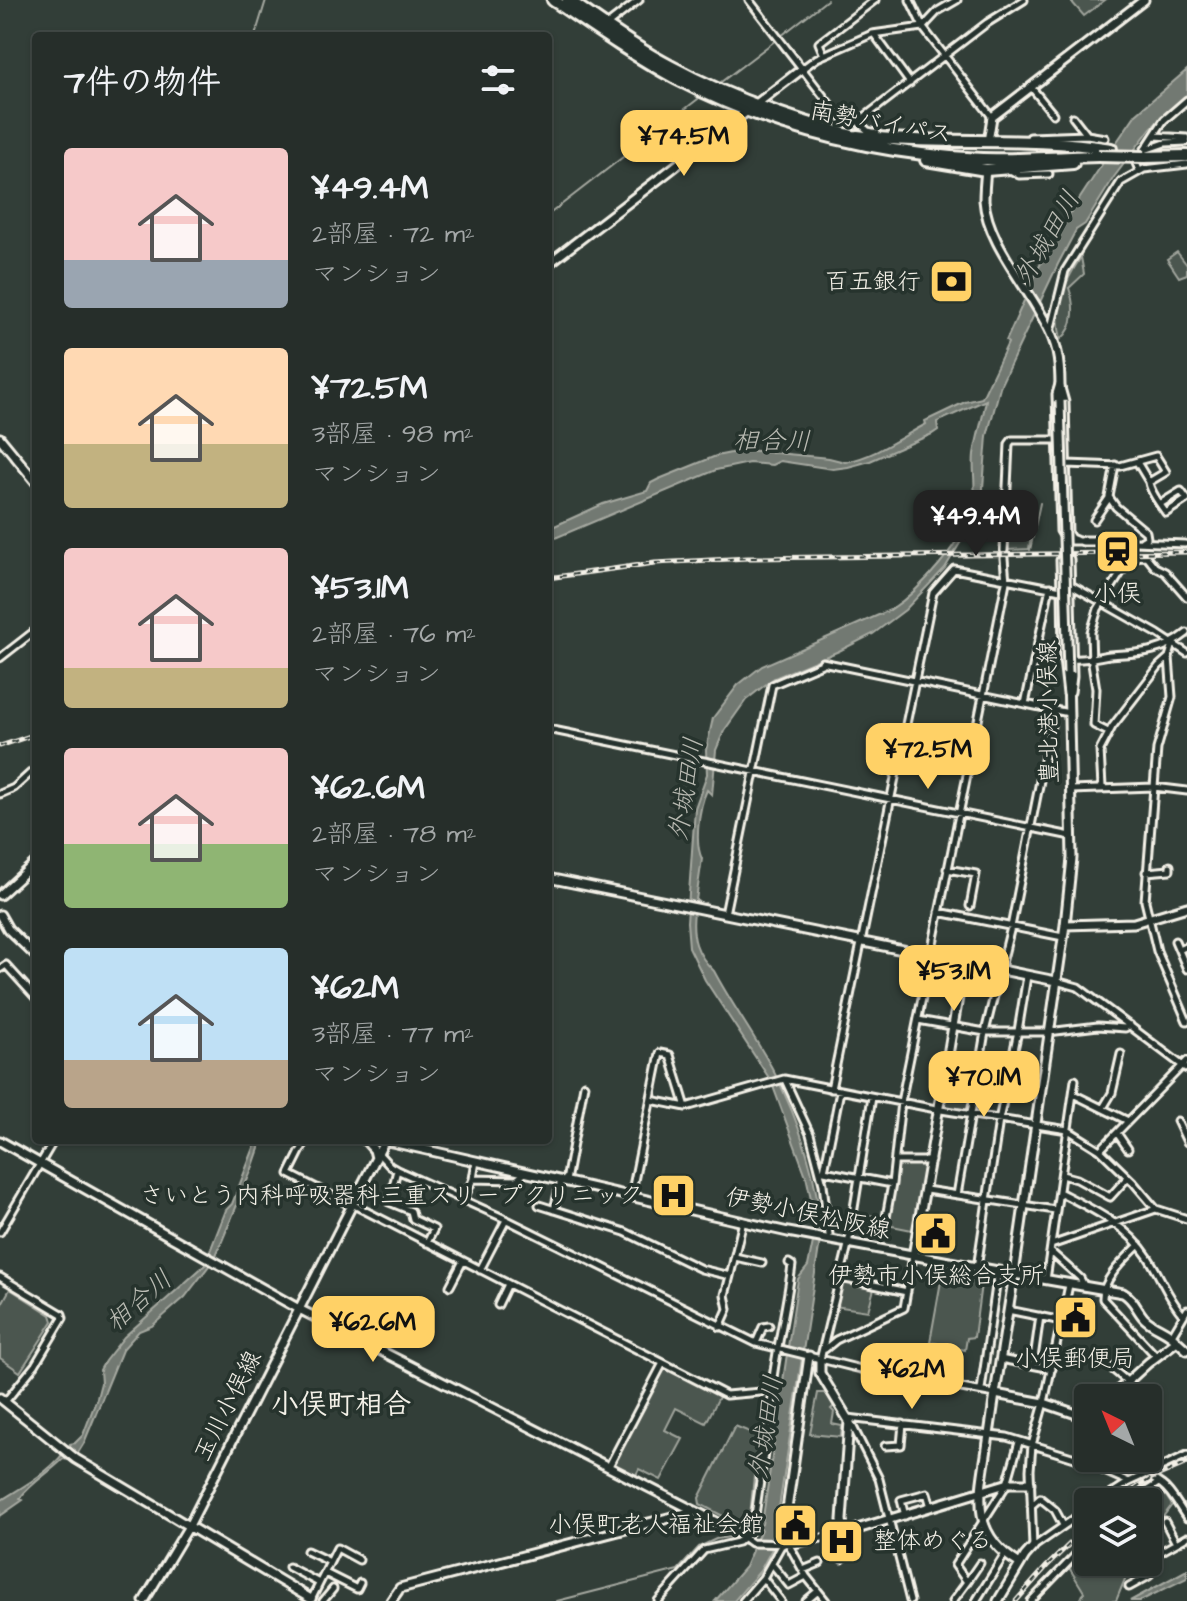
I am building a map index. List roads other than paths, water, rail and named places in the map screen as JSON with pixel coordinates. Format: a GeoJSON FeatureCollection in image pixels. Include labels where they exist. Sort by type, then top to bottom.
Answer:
{"type":"FeatureCollection","features":[{"type":"Feature","properties":{"kind":"highway","name":"南勢バイパス"},"geometry":{"type":"LineString","coordinates":[[553,0],[676,79],[750,108],[847,138],[959,152],[1105,150],[1187,156]]}},
{"type":"Feature","properties":{"kind":"highway","name":"南勢バイパス"},"geometry":{"type":"LineString","coordinates":[[568,0],[626,40],[750,108]]}},
{"type":"Feature","properties":{"kind":"highway"},"geometry":{"type":"LineString","coordinates":[[847,138],[989,140],[1105,150]]}},
{"type":"Feature","properties":{"kind":"highway"},"geometry":{"type":"LineString","coordinates":[[847,138],[865,149],[1011,170],[1105,150]]}},
{"type":"Feature","properties":{"kind":"highway","name":"南勢バイパス"},"geometry":{"type":"LineString","coordinates":[[1144,154],[1187,149]]}},
{"type":"Feature","properties":{"kind":"street"},"geometry":{"type":"LineString","coordinates":[[608,24],[639,0]]}},
{"type":"Feature","properties":{"kind":"street"},"geometry":{"type":"LineString","coordinates":[[749,0],[838,115],[858,122],[873,133],[977,140]]}},
{"type":"Feature","properties":{"kind":"street"},"geometry":{"type":"LineString","coordinates":[[824,55],[819,43],[875,0]]}},
{"type":"Feature","properties":{"kind":"street"},"geometry":{"type":"LineString","coordinates":[[910,0],[923,27],[992,117]]}},
{"type":"Feature","properties":{"kind":"street"},"geometry":{"type":"LineString","coordinates":[[552,261],[802,69],[824,55],[873,34],[923,27],[938,11],[957,0]]}},
{"type":"Feature","properties":{"kind":"street"},"geometry":{"type":"LineString","coordinates":[[1009,0],[1013,8]]}},
{"type":"Feature","properties":{"kind":"street"},"geometry":{"type":"LineString","coordinates":[[858,122],[987,23],[1024,0]]}},
{"type":"Feature","properties":{"kind":"street"},"geometry":{"type":"LineString","coordinates":[[1087,135],[989,140],[992,117],[1138,2]]}},
{"type":"Feature","properties":{"kind":"street"},"geometry":{"type":"LineString","coordinates":[[873,34],[910,83]]}},
{"type":"Feature","properties":{"kind":"street"},"geometry":{"type":"LineString","coordinates":[[1031,87],[1053,114]]}},
{"type":"Feature","properties":{"kind":"street"},"geometry":{"type":"LineString","coordinates":[[1139,170],[1136,163],[1164,120],[1187,100]]}},
{"type":"Feature","properties":{"kind":"street"},"geometry":{"type":"LineString","coordinates":[[1073,117],[1087,135],[1105,150]]}},
{"type":"Feature","properties":{"kind":"street"},"geometry":{"type":"LineString","coordinates":[[847,138],[849,121]]}},
{"type":"Feature","properties":{"kind":"street"},"geometry":{"type":"LineString","coordinates":[[1155,136],[1187,140]]}},
{"type":"Feature","properties":{"kind":"street"},"geometry":{"type":"LineString","coordinates":[[1144,154],[1165,143],[1187,140]]}},
{"type":"Feature","properties":{"kind":"street"},"geometry":{"type":"LineString","coordinates":[[1050,332],[1054,327],[1061,280],[1067,267],[1118,186],[1139,170],[1187,164]]}},
{"type":"Feature","properties":{"kind":"street","name":"豊北港小俣線"},"geometry":{"type":"LineString","coordinates":[[986,166],[984,202],[996,238],[1059,350],[1069,697],[1072,837],[1065,925],[1014,1274]]}},
{"type":"Feature","properties":{"kind":"street"},"geometry":{"type":"LineString","coordinates":[[1011,170],[1019,175],[1049,174]]}},
{"type":"Feature","properties":{"kind":"street"},"geometry":{"type":"LineString","coordinates":[[1060,383],[1056,394],[1062,537],[1070,542],[1185,544]]}},
{"type":"Feature","properties":{"kind":"street"},"geometry":{"type":"LineString","coordinates":[[1060,383],[1065,402],[1069,535],[1074,540],[1083,541]]}},
{"type":"Feature","properties":{"kind":"street"},"geometry":{"type":"LineString","coordinates":[[0,438],[32,477]]}},
{"type":"Feature","properties":{"kind":"street"},"geometry":{"type":"LineString","coordinates":[[853,1217],[885,1223],[896,1161],[901,1102],[1006,578],[1004,555],[1009,444],[1012,440],[1057,440]]}},
{"type":"Feature","properties":{"kind":"street"},"geometry":{"type":"LineString","coordinates":[[1067,464],[1115,465],[1156,456],[1166,472],[1149,482]]}},
{"type":"Feature","properties":{"kind":"street"},"geometry":{"type":"LineString","coordinates":[[1137,462],[1149,485],[1160,504],[1166,513],[1187,499],[1181,491],[1160,504]]}},
{"type":"Feature","properties":{"kind":"street"},"geometry":{"type":"LineString","coordinates":[[1094,520],[1109,497],[1115,465]]}},
{"type":"Feature","properties":{"kind":"street"},"geometry":{"type":"LineString","coordinates":[[1058,495],[1067,494]]}},
{"type":"Feature","properties":{"kind":"street"},"geometry":{"type":"LineString","coordinates":[[1109,497],[1116,507],[1146,532],[1147,538],[1142,541]]}},
{"type":"Feature","properties":{"kind":"street"},"geometry":{"type":"LineString","coordinates":[[1108,732],[1094,725],[1096,689],[1091,632],[1101,603],[1131,557],[1136,556],[1146,556],[1187,597]]}},
{"type":"Feature","properties":{"kind":"street"},"geometry":{"type":"LineString","coordinates":[[1069,697],[1072,686],[1070,559]]}},
{"type":"Feature","properties":{"kind":"street"},"geometry":{"type":"LineString","coordinates":[[1060,560],[1064,682],[1069,697]]}},
{"type":"Feature","properties":{"kind":"street"},"geometry":{"type":"LineString","coordinates":[[831,1089],[933,593],[951,571],[1006,578],[1061,590],[1070,585]]}},
{"type":"Feature","properties":{"kind":"street"},"geometry":{"type":"LineString","coordinates":[[1070,585],[1187,653]]}},
{"type":"Feature","properties":{"kind":"street"},"geometry":{"type":"LineString","coordinates":[[1025,704],[1050,587]]}},
{"type":"Feature","properties":{"kind":"street"},"geometry":{"type":"LineString","coordinates":[[1,656],[32,633]]}},
{"type":"Feature","properties":{"kind":"street"},"geometry":{"type":"LineString","coordinates":[[1072,659],[1146,654],[1159,646],[1173,644],[1187,633]]}},
{"type":"Feature","properties":{"kind":"street"},"geometry":{"type":"LineString","coordinates":[[1173,644],[1169,657],[1172,697],[1157,749],[1145,901],[1157,951],[1186,1017]]}},
{"type":"Feature","properties":{"kind":"street"},"geometry":{"type":"LineString","coordinates":[[1102,787],[1100,750],[1108,732],[1169,657]]}},
{"type":"Feature","properties":{"kind":"street"},"geometry":{"type":"LineString","coordinates":[[725,915],[772,685],[822,663],[1069,713]]}},
{"type":"Feature","properties":{"kind":"street"},"geometry":{"type":"LineString","coordinates":[[957,1195],[985,1032],[1011,927],[1054,710]]}},
{"type":"Feature","properties":{"kind":"street"},"geometry":{"type":"LineString","coordinates":[[552,730],[1072,837]]}},
{"type":"Feature","properties":{"kind":"street"},"geometry":{"type":"LineString","coordinates":[[0,794],[14,788],[32,772]]}},
{"type":"Feature","properties":{"kind":"street"},"geometry":{"type":"LineString","coordinates":[[1071,790],[1154,787],[1187,791]]}},
{"type":"Feature","properties":{"kind":"street"},"geometry":{"type":"LineString","coordinates":[[0,895],[32,866]]}},
{"type":"Feature","properties":{"kind":"street"},"geometry":{"type":"LineString","coordinates":[[1146,872],[1170,870],[1170,866]]}},
{"type":"Feature","properties":{"kind":"street"},"geometry":{"type":"LineString","coordinates":[[28,869],[32,874]]}},
{"type":"Feature","properties":{"kind":"street"},"geometry":{"type":"LineString","coordinates":[[947,869],[976,874],[970,906]]}},
{"type":"Feature","properties":{"kind":"street"},"geometry":{"type":"LineString","coordinates":[[552,879],[1078,987],[1186,1065],[1100,1150]]}},
{"type":"Feature","properties":{"kind":"street"},"geometry":{"type":"LineString","coordinates":[[1065,925],[1119,925],[1187,907]]}},
{"type":"Feature","properties":{"kind":"street"},"geometry":{"type":"LineString","coordinates":[[939,912],[1063,937]]}},
{"type":"Feature","properties":{"kind":"street"},"geometry":{"type":"LineString","coordinates":[[0,915],[4,930],[32,953]]}},
{"type":"Feature","properties":{"kind":"street"},"geometry":{"type":"LineString","coordinates":[[1175,941],[1187,969]]}},
{"type":"Feature","properties":{"kind":"street"},"geometry":{"type":"LineString","coordinates":[[1179,950],[1187,946]]}},
{"type":"Feature","properties":{"kind":"street"},"geometry":{"type":"LineString","coordinates":[[824,1349],[836,1340],[904,1308],[941,1110],[964,963]]}},
{"type":"Feature","properties":{"kind":"street"},"geometry":{"type":"LineString","coordinates":[[0,969],[6,965],[32,994]]}},
{"type":"Feature","properties":{"kind":"street"},"geometry":{"type":"LineString","coordinates":[[977,1268],[999,1120],[1027,976]]}},
{"type":"Feature","properties":{"kind":"street"},"geometry":{"type":"LineString","coordinates":[[918,1020],[985,1032],[1048,1032],[1098,1026],[1125,1028],[1130,1025]]}},
{"type":"Feature","properties":{"kind":"street"},"geometry":{"type":"LineString","coordinates":[[631,1196],[660,1053],[670,1055],[686,1107]]}},
{"type":"Feature","properties":{"kind":"street"},"geometry":{"type":"LineString","coordinates":[[1103,1108],[1112,1093],[1121,1054]]}},
{"type":"Feature","properties":{"kind":"street"},"geometry":{"type":"LineString","coordinates":[[784,1080],[805,1120],[822,1171],[829,1238]]}},
{"type":"Feature","properties":{"kind":"street"},"geometry":{"type":"LineString","coordinates":[[651,1100],[686,1107],[784,1080],[1068,1130],[1100,1150],[1156,1209],[1187,1219]]}},
{"type":"Feature","properties":{"kind":"street"},"geometry":{"type":"LineString","coordinates":[[1046,1280],[1075,1080]]}},
{"type":"Feature","properties":{"kind":"street"},"geometry":{"type":"LineString","coordinates":[[554,1210],[564,1180],[584,1085]]}},
{"type":"Feature","properties":{"kind":"street"},"geometry":{"type":"LineString","coordinates":[[822,1171],[840,1091]]}},
{"type":"Feature","properties":{"kind":"street"},"geometry":{"type":"LineString","coordinates":[[1073,1094],[1128,1121]]}},
{"type":"Feature","properties":{"kind":"street"},"geometry":{"type":"LineString","coordinates":[[872,1097],[848,1245],[819,1369],[879,1479],[910,1601]]}},
{"type":"Feature","properties":{"kind":"street"},"geometry":{"type":"LineString","coordinates":[[1177,1121],[1187,1142]]}},
{"type":"Feature","properties":{"kind":"street"},"geometry":{"type":"LineString","coordinates":[[1117,1133],[1128,1149]]}},
{"type":"Feature","properties":{"kind":"street"},"geometry":{"type":"LineString","coordinates":[[0,1141],[299,1309],[609,1466],[751,1543],[804,1543],[906,1517],[1007,1484],[1030,1483]]}},
{"type":"Feature","properties":{"kind":"street"},"geometry":{"type":"LineString","coordinates":[[0,1232],[52,1144]]}},
{"type":"Feature","properties":{"kind":"street"},"geometry":{"type":"LineString","coordinates":[[304,1144],[289,1174],[726,1395],[761,1392],[772,1385]]}},
{"type":"Feature","properties":{"kind":"street"},"geometry":{"type":"LineString","coordinates":[[369,1144],[377,1157],[397,1170],[464,1199],[756,1343],[777,1351],[877,1373],[1044,1403],[1074,1413]]}},
{"type":"Feature","properties":{"kind":"street","name":"玉川小俣線"},"geometry":{"type":"LineString","coordinates":[[144,1601],[189,1526],[382,1144]]}},
{"type":"Feature","properties":{"kind":"street","name":"伊勢小俣松阪線"},"geometry":{"type":"LineString","coordinates":[[402,1144],[797,1234],[829,1238],[848,1245],[1127,1294],[1146,1320],[1175,1338]]}},
{"type":"Feature","properties":{"kind":"street"},"geometry":{"type":"LineString","coordinates":[[464,1199],[473,1179],[476,1161]]}},
{"type":"Feature","properties":{"kind":"street"},"geometry":{"type":"LineString","coordinates":[[896,1161],[931,1161]]}},
{"type":"Feature","properties":{"kind":"street"},"geometry":{"type":"LineString","coordinates":[[397,1170],[389,1202],[411,1211],[413,1219],[434,1229],[427,1243]]}},
{"type":"Feature","properties":{"kind":"street"},"geometry":{"type":"LineString","coordinates":[[822,1171],[892,1184]]}},
{"type":"Feature","properties":{"kind":"street"},"geometry":{"type":"LineString","coordinates":[[473,1179],[516,1180],[526,1173]]}},
{"type":"Feature","properties":{"kind":"street"},"geometry":{"type":"LineString","coordinates":[[1062,1175],[1077,1179],[1110,1197],[1128,1177]]}},
{"type":"Feature","properties":{"kind":"street"},"geometry":{"type":"LineString","coordinates":[[926,1190],[1055,1210]]}},
{"type":"Feature","properties":{"kind":"street"},"geometry":{"type":"LineString","coordinates":[[1059,1192],[1115,1222],[1139,1245],[1172,1302],[1185,1313],[1175,1338],[1126,1384]]}},
{"type":"Feature","properties":{"kind":"street"},"geometry":{"type":"LineString","coordinates":[[539,1205],[625,1232],[701,1269],[730,1276]]}},
{"type":"Feature","properties":{"kind":"street"},"geometry":{"type":"LineString","coordinates":[[1051,1248],[1156,1209]]}},
{"type":"Feature","properties":{"kind":"street"},"geometry":{"type":"LineString","coordinates":[[480,1270],[506,1220]]}},
{"type":"Feature","properties":{"kind":"street"},"geometry":{"type":"LineString","coordinates":[[720,1327],[728,1309],[725,1295],[743,1221]]}},
{"type":"Feature","properties":{"kind":"street"},"geometry":{"type":"LineString","coordinates":[[1139,1245],[1118,1267],[1103,1290],[1105,1302],[1157,1357]]}},
{"type":"Feature","properties":{"kind":"street"},"geometry":{"type":"LineString","coordinates":[[1051,1248],[1085,1287]]}},
{"type":"Feature","properties":{"kind":"street"},"geometry":{"type":"LineString","coordinates":[[735,1257],[762,1263]]}},
{"type":"Feature","properties":{"kind":"street"},"geometry":{"type":"LineString","coordinates":[[450,1286],[463,1261]]}},
{"type":"Feature","properties":{"kind":"street"},"geometry":{"type":"LineString","coordinates":[[658,1601],[704,1550],[740,1535],[754,1525],[777,1351],[788,1301],[792,1265],[789,1263]]}},
{"type":"Feature","properties":{"kind":"street"},"geometry":{"type":"LineString","coordinates":[[981,1390],[998,1272]]}},
{"type":"Feature","properties":{"kind":"street"},"geometry":{"type":"LineString","coordinates":[[1014,1274],[980,1493],[983,1523],[993,1542],[1020,1564]]}},
{"type":"Feature","properties":{"kind":"street"},"geometry":{"type":"LineString","coordinates":[[0,1277],[62,1314],[63,1318],[35,1365],[2,1400],[62,1450],[312,1600],[337,1548],[359,1560]]}},
{"type":"Feature","properties":{"kind":"street"},"geometry":{"type":"LineString","coordinates":[[841,1278],[907,1292]]}},
{"type":"Feature","properties":{"kind":"street"},"geometry":{"type":"LineString","coordinates":[[498,1305],[508,1284]]}},
{"type":"Feature","properties":{"kind":"street"},"geometry":{"type":"LineString","coordinates":[[1033,1547],[1032,1445],[1069,1285]]}},
{"type":"Feature","properties":{"kind":"street"},"geometry":{"type":"LineString","coordinates":[[1008,1310],[1062,1321]]}},
{"type":"Feature","properties":{"kind":"street"},"geometry":{"type":"LineString","coordinates":[[1033,1365],[1040,1316]]}},
{"type":"Feature","properties":{"kind":"street"},"geometry":{"type":"LineString","coordinates":[[756,1343],[763,1327],[769,1326]]}},
{"type":"Feature","properties":{"kind":"street"},"geometry":{"type":"LineString","coordinates":[[1175,1338],[1187,1350]]}},
{"type":"Feature","properties":{"kind":"street"},"geometry":{"type":"LineString","coordinates":[[743,1601],[763,1578],[783,1544],[808,1356]]}},
{"type":"Feature","properties":{"kind":"street"},"geometry":{"type":"LineString","coordinates":[[1000,1359],[1052,1369]]}},
{"type":"Feature","properties":{"kind":"street"},"geometry":{"type":"LineString","coordinates":[[609,1466],[663,1363]]}},
{"type":"Feature","properties":{"kind":"street"},"geometry":{"type":"LineString","coordinates":[[1105,1363],[1128,1382]]}},
{"type":"Feature","properties":{"kind":"street"},"geometry":{"type":"LineString","coordinates":[[849,1419],[989,1434],[1080,1460],[1129,1482]]}},
{"type":"Feature","properties":{"kind":"street"},"geometry":{"type":"LineString","coordinates":[[844,1533],[842,1520],[849,1419]]}},
{"type":"Feature","properties":{"kind":"street"},"geometry":{"type":"LineString","coordinates":[[885,1446],[901,1445],[903,1424]]}},
{"type":"Feature","properties":{"kind":"street"},"geometry":{"type":"LineString","coordinates":[[967,1582],[955,1565],[1007,1484],[1019,1442]]}},
{"type":"Feature","properties":{"kind":"street"},"geometry":{"type":"LineString","coordinates":[[1120,1488],[1187,1455]]}},
{"type":"Feature","properties":{"kind":"street"},"geometry":{"type":"LineString","coordinates":[[1146,1473],[1163,1486],[1187,1518]]}},
{"type":"Feature","properties":{"kind":"street"},"geometry":{"type":"LineString","coordinates":[[1151,1488],[1157,1484]]}},
{"type":"Feature","properties":{"kind":"street"},"geometry":{"type":"LineString","coordinates":[[906,1517],[901,1500],[927,1493],[932,1509]]}},
{"type":"Feature","properties":{"kind":"street"},"geometry":{"type":"LineString","coordinates":[[1031,1506],[1040,1498],[1055,1510],[1063,1525]]}},
{"type":"Feature","properties":{"kind":"street"},"geometry":{"type":"LineString","coordinates":[[391,1601],[400,1588],[695,1511]]}},
{"type":"Feature","properties":{"kind":"street"},"geometry":{"type":"LineString","coordinates":[[998,1601],[1033,1547],[1074,1518]]}},
{"type":"Feature","properties":{"kind":"street"},"geometry":{"type":"LineString","coordinates":[[1165,1522],[1176,1543]]}},
{"type":"Feature","properties":{"kind":"street"},"geometry":{"type":"LineString","coordinates":[[833,1536],[842,1559]]}},
{"type":"Feature","properties":{"kind":"street"},"geometry":{"type":"LineString","coordinates":[[1162,1551],[1187,1537]]}},
{"type":"Feature","properties":{"kind":"street"},"geometry":{"type":"LineString","coordinates":[[783,1544],[826,1601]]}},
{"type":"Feature","properties":{"kind":"street"},"geometry":{"type":"LineString","coordinates":[[307,1551],[330,1562]]}},
{"type":"Feature","properties":{"kind":"street"},"geometry":{"type":"LineString","coordinates":[[976,1601],[1005,1554]]}},
{"type":"Feature","properties":{"kind":"street"},"geometry":{"type":"LineString","coordinates":[[1031,1601],[1074,1556]]}},
{"type":"Feature","properties":{"kind":"street"},"geometry":{"type":"LineString","coordinates":[[772,1564],[789,1585],[820,1563]]}},
{"type":"Feature","properties":{"kind":"street"},"geometry":{"type":"LineString","coordinates":[[953,1601],[980,1563]]}},
{"type":"Feature","properties":{"kind":"street"},"geometry":{"type":"LineString","coordinates":[[289,1567],[319,1583]]}},
{"type":"Feature","properties":{"kind":"street"},"geometry":{"type":"LineString","coordinates":[[325,1573],[357,1589],[360,1583]]}},
{"type":"Feature","properties":{"kind":"street"},"geometry":{"type":"LineString","coordinates":[[1129,1587],[1149,1576]]}},
{"type":"Feature","properties":{"kind":"street"},"geometry":{"type":"LineString","coordinates":[[763,1578],[781,1601]]}},
{"type":"Feature","properties":{"kind":"street"},"geometry":{"type":"LineString","coordinates":[[323,1601],[333,1589]]}},
{"type":"Feature","properties":{"kind":"street"},"geometry":{"type":"LineString","coordinates":[[806,1601],[818,1591]]}},
{"type":"Feature","properties":{"kind":"waterway"},"geometry":{"type":"LineString","coordinates":[[256,32],[266,0]]}},
{"type":"Feature","properties":{"kind":"waterway"},"geometry":{"type":"LineString","coordinates":[[781,36],[827,0]]}},
{"type":"Feature","properties":{"kind":"waterway"},"geometry":{"type":"LineString","coordinates":[[721,82],[776,40]]}},
{"type":"Feature","properties":{"kind":"waterway"},"geometry":{"type":"LineString","coordinates":[[552,212],[698,99]]}},
{"type":"Feature","properties":{"kind":"waterway"},"geometry":{"type":"LineString","coordinates":[[1030,550],[1040,503]]}},
{"type":"Feature","properties":{"kind":"waterway"},"geometry":{"type":"LineString","coordinates":[[740,1531],[751,1524]]}},
{"type":"Feature","properties":{"kind":"waterway"},"geometry":{"type":"LineString","coordinates":[[557,1601],[678,1570],[699,1547],[716,1539],[736,1536]]}},
{"type":"Feature","properties":{"kind":"railway"},"geometry":{"type":"LineString","coordinates":[[552,577],[655,563],[748,558],[1187,552]]}},
{"type":"Feature","properties":{"kind":"railway"},"geometry":{"type":"LineString","coordinates":[[0,746],[32,735]]}},
{"type":"Feature","properties":{"kind":"railway"},"geometry":{"type":"LineString","coordinates":[[1137,1488],[1187,1463]]}},
{"type":"Feature","properties":{"kind":"railway"},"geometry":{"type":"LineString","coordinates":[[1016,1601],[1074,1540]]}},
{"type":"Feature","properties":{"kind":"place","name":"百五銀行"},"geometry":{"type":"Point","coordinates":[952,282]}},
{"type":"Feature","properties":{"kind":"place","name":"小俣"},"geometry":{"type":"Point","coordinates":[1117,552]}},
{"type":"Feature","properties":{"kind":"place","name":"さいとう内科呼吸器科三重スリープクリニック"},"geometry":{"type":"Point","coordinates":[674,1196]}},
{"type":"Feature","properties":{"kind":"place","name":"伊勢市小俣総合支所"},"geometry":{"type":"Point","coordinates":[936,1234]}},
{"type":"Feature","properties":{"kind":"place","name":"小俣郵便局"},"geometry":{"type":"Point","coordinates":[1075,1317]}},
{"type":"Feature","properties":{"kind":"place","name":"小俣町老人福祉会館"},"geometry":{"type":"Point","coordinates":[795,1525]}},
{"type":"Feature","properties":{"kind":"place","name":"整体めぐる"},"geometry":{"type":"Point","coordinates":[842,1541]}},
{"type":"Feature","properties":{"kind":"district","name":"小俣町相合"},"geometry":{"type":"Point","coordinates":[341,1404]}},
{"type":"Feature","properties":{"kind":"water label","name":"外城田川"},"geometry":{"type":"Point","coordinates":[1047,238]}},
{"type":"Feature","properties":{"kind":"water label","name":"相合川"},"geometry":{"type":"Point","coordinates":[772,441]}},
{"type":"Feature","properties":{"kind":"water label","name":"外城田川"},"geometry":{"type":"Point","coordinates":[686,789]}},
{"type":"Feature","properties":{"kind":"water label","name":"相合川"},"geometry":{"type":"Point","coordinates":[139,1301]}},
{"type":"Feature","properties":{"kind":"water label","name":"外城田川"},"geometry":{"type":"Point","coordinates":[766,1427]}}]}
